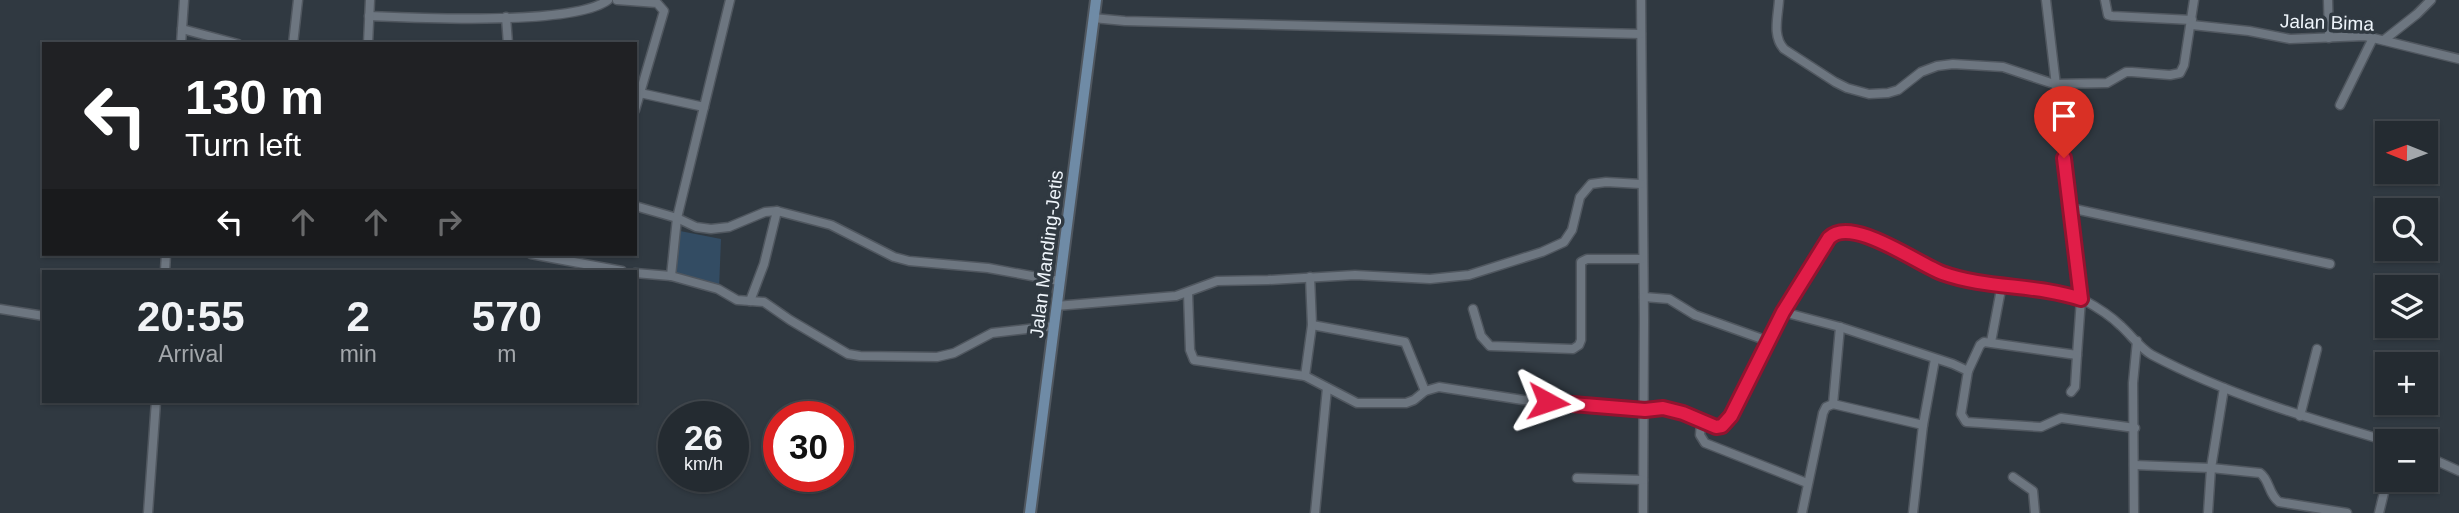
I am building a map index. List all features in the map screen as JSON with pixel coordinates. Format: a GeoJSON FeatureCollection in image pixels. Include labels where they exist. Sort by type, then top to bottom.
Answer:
{"type":"FeatureCollection","features":[{"type":"Feature","properties":{"kind":"main road","name":"Jalan Manding-Jetis"},"geometry":{"type":"LineString","coordinates":[[1030,513],[1096,0]]}},
{"type":"Feature","properties":{"kind":"street"},"geometry":{"type":"LineString","coordinates":[[181,42],[184,0]]}},
{"type":"Feature","properties":{"kind":"street"},"geometry":{"type":"LineString","coordinates":[[293,42],[298,0]]}},
{"type":"Feature","properties":{"kind":"street"},"geometry":{"type":"LineString","coordinates":[[368,42],[370,0]]}},
{"type":"Feature","properties":{"kind":"street"},"geometry":{"type":"LineString","coordinates":[[369,16],[453,20],[506,17],[592,9],[608,0]]}},
{"type":"Feature","properties":{"kind":"street"},"geometry":{"type":"LineString","coordinates":[[617,0],[657,2],[664,11],[638,93],[704,107]]}},
{"type":"Feature","properties":{"kind":"street"},"geometry":{"type":"LineString","coordinates":[[671,276],[677,218],[730,0]]}},
{"type":"Feature","properties":{"kind":"street"},"geometry":{"type":"LineString","coordinates":[[1641,0],[1645,409],[1643,513]]}},
{"type":"Feature","properties":{"kind":"street"},"geometry":{"type":"LineString","coordinates":[[1779,0],[1776,34],[1780,45],[1835,82],[1859,92],[1888,93],[1898,90],[1921,72],[1952,64],[2003,67],[2054,84],[2107,83],[2126,72],[2170,75],[2180,73],[2185,65],[2194,0]]}},
{"type":"Feature","properties":{"kind":"street"},"geometry":{"type":"LineString","coordinates":[[2046,0],[2081,299],[2075,387],[2071,392]]}},
{"type":"Feature","properties":{"kind":"street","name":"Jalan Bima"},"geometry":{"type":"LineString","coordinates":[[2105,0],[2108,15],[2112,16],[2192,23],[2290,39],[2355,35],[2459,59]]}},
{"type":"Feature","properties":{"kind":"street"},"geometry":{"type":"LineString","coordinates":[[2328,0],[2329,38]]}},
{"type":"Feature","properties":{"kind":"street"},"geometry":{"type":"LineString","coordinates":[[2384,40],[2431,0]]}},
{"type":"Feature","properties":{"kind":"street"},"geometry":{"type":"LineString","coordinates":[[506,17],[508,42]]}},
{"type":"Feature","properties":{"kind":"street"},"geometry":{"type":"LineString","coordinates":[[1093,18],[1641,34]]}},
{"type":"Feature","properties":{"kind":"street"},"geometry":{"type":"LineString","coordinates":[[182,29],[231,42]]}},
{"type":"Feature","properties":{"kind":"street"},"geometry":{"type":"LineString","coordinates":[[2340,105],[2373,38]]}},
{"type":"Feature","properties":{"kind":"street"},"geometry":{"type":"LineString","coordinates":[[1056,306],[1176,296],[1217,281],[1268,281],[1355,275],[1430,279],[1469,275],[1542,252],[1564,242],[1572,230],[1580,197],[1591,184],[1641,184]]}},
{"type":"Feature","properties":{"kind":"street"},"geometry":{"type":"LineString","coordinates":[[637,207],[677,218],[696,227],[724,228],[765,212],[777,211],[839,228],[902,259],[988,268],[1059,281]]}},
{"type":"Feature","properties":{"kind":"street"},"geometry":{"type":"LineString","coordinates":[[2070,208],[2330,264]]}},
{"type":"Feature","properties":{"kind":"street"},"geometry":{"type":"LineString","coordinates":[[750,301],[764,264],[777,211]]}},
{"type":"Feature","properties":{"kind":"street"},"geometry":{"type":"LineString","coordinates":[[1188,293],[1190,350],[1194,360],[1304,376],[1351,401],[1365,404],[1406,403],[1426,391],[1446,387],[1524,400],[1674,410],[1719,427],[1727,422],[1783,312],[1829,238],[1838,231],[1850,232],[1897,249],[1942,273],[2057,292],[2081,299],[2118,323],[2148,354],[2224,388],[2300,416],[2375,438]]}},
{"type":"Feature","properties":{"kind":"street"},"geometry":{"type":"LineString","coordinates":[[542,256],[617,270]]}},
{"type":"Feature","properties":{"kind":"street"},"geometry":{"type":"LineString","coordinates":[[1473,309],[1481,336],[1490,346],[1573,349],[1581,340],[1581,262],[1587,259],[1642,259]]}},
{"type":"Feature","properties":{"kind":"street"},"geometry":{"type":"LineString","coordinates":[[637,272],[671,276],[724,292],[737,300],[769,304],[790,320],[848,354],[860,356],[937,357],[954,353],[992,333],[1054,326]]}},
{"type":"Feature","properties":{"kind":"street"},"geometry":{"type":"LineString","coordinates":[[1304,376],[1312,325],[1310,276]]}},
{"type":"Feature","properties":{"kind":"street"},"geometry":{"type":"LineString","coordinates":[[1991,342],[2002,284]]}},
{"type":"Feature","properties":{"kind":"street"},"geometry":{"type":"LineString","coordinates":[[1644,297],[1670,299],[1704,319],[1768,341]]}},
{"type":"Feature","properties":{"kind":"street"},"geometry":{"type":"LineString","coordinates":[[0,309],[42,316]]}},
{"type":"Feature","properties":{"kind":"street"},"geometry":{"type":"LineString","coordinates":[[1783,312],[1840,327],[1968,371]]}},
{"type":"Feature","properties":{"kind":"street"},"geometry":{"type":"LineString","coordinates":[[1312,325],[1405,342],[1426,391]]}},
{"type":"Feature","properties":{"kind":"street"},"geometry":{"type":"LineString","coordinates":[[1833,404],[1840,327]]}},
{"type":"Feature","properties":{"kind":"street"},"geometry":{"type":"LineString","coordinates":[[2134,513],[2133,383],[2137,341]]}},
{"type":"Feature","properties":{"kind":"street"},"geometry":{"type":"LineString","coordinates":[[2077,355],[1984,342],[1968,371],[1961,414],[1966,422],[2041,427],[2062,418],[2134,428]]}},
{"type":"Feature","properties":{"kind":"street"},"geometry":{"type":"LineString","coordinates":[[2300,416],[2317,349]]}},
{"type":"Feature","properties":{"kind":"street"},"geometry":{"type":"LineString","coordinates":[[1913,513],[1923,425],[1935,359]]}},
{"type":"Feature","properties":{"kind":"street"},"geometry":{"type":"LineString","coordinates":[[1315,513],[1327,388]]}},
{"type":"Feature","properties":{"kind":"street"},"geometry":{"type":"LineString","coordinates":[[2208,513],[2211,468],[2224,388]]}},
{"type":"Feature","properties":{"kind":"street"},"geometry":{"type":"LineString","coordinates":[[148,513],[156,403]]}},
{"type":"Feature","properties":{"kind":"street"},"geometry":{"type":"LineString","coordinates":[[1802,513],[1824,409],[1833,404],[1923,425]]}},
{"type":"Feature","properties":{"kind":"street"},"geometry":{"type":"LineString","coordinates":[[1701,422],[1700,435],[1705,443],[1807,483]]}},
{"type":"Feature","properties":{"kind":"street"},"geometry":{"type":"LineString","coordinates":[[2438,461],[2459,471]]}},
{"type":"Feature","properties":{"kind":"street"},"geometry":{"type":"LineString","coordinates":[[2134,465],[2260,473],[2264,475],[2272,494],[2280,502],[2347,513]]}},
{"type":"Feature","properties":{"kind":"street"},"geometry":{"type":"LineString","coordinates":[[2013,477],[2034,491],[2035,513]]}},
{"type":"Feature","properties":{"kind":"street"},"geometry":{"type":"LineString","coordinates":[[1577,478],[1643,480]]}},
{"type":"Feature","properties":{"kind":"street"},"geometry":{"type":"LineString","coordinates":[[2379,513],[2384,492]]}},
{"type":"Feature","properties":{"kind":"shaded area"},"geometry":{"type":"Polygon","coordinates":[[[680,231],[721,239],[719,289],[674,275],[680,231]]]}},
{"type":"Feature","properties":{"kind":"route"},"geometry":{"type":"LineString","coordinates":[[1548,402],[1645,410],[1644,408],[1663,408],[1716,427],[1722,426],[1731,416],[1783,312],[1829,238],[1838,231],[1850,232],[1897,249],[1942,273],[2057,292],[2081,299],[2064,158]]}}]}
